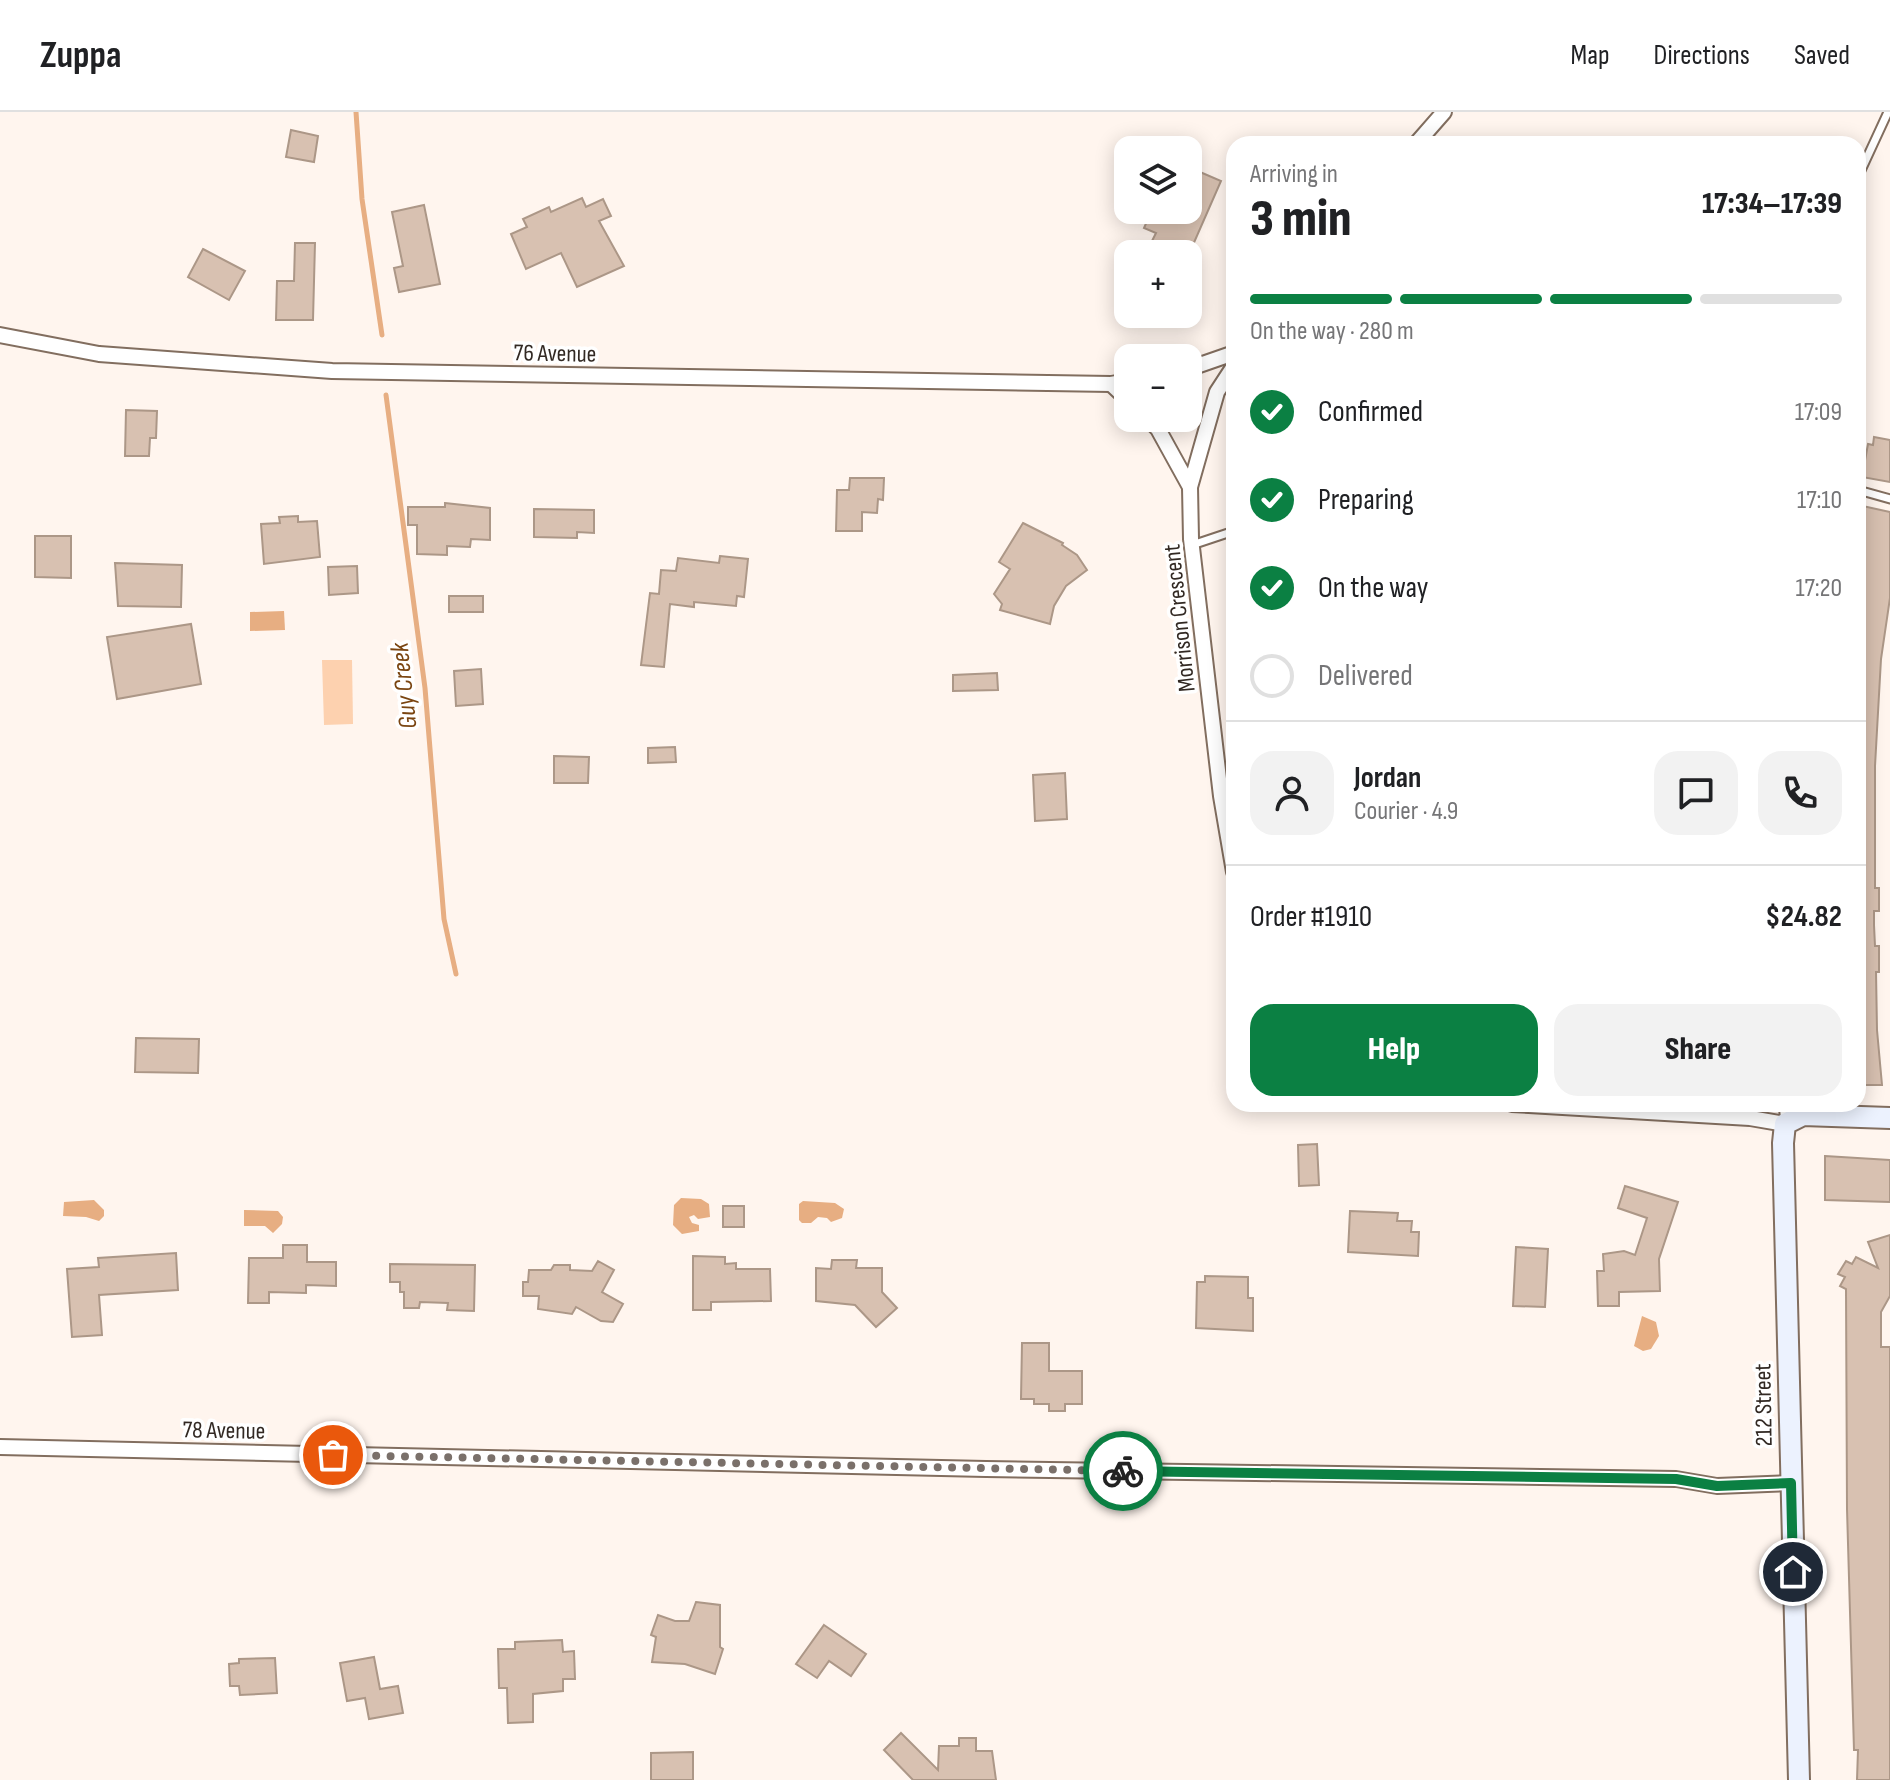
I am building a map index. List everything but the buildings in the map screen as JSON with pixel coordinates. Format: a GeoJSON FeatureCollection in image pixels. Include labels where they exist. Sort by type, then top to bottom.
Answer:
{"type":"FeatureCollection","features":[{"type":"Feature","properties":{"kind":"street"},"geometry":{"type":"LineString","coordinates":[[1423,136],[1444,112]]}},
{"type":"Feature","properties":{"kind":"street","name":"76 Avenue"},"geometry":{"type":"LineString","coordinates":[[0,335],[99,354],[332,371],[1114,383]]}},
{"type":"Feature","properties":{"kind":"street"},"geometry":{"type":"LineString","coordinates":[[1202,364],[1226,356]]}},
{"type":"Feature","properties":{"kind":"street","name":"Morrison Crescent"},"geometry":{"type":"LineString","coordinates":[[1226,378],[1217,392],[1190,487],[1192,545],[1226,825]]}},
{"type":"Feature","properties":{"kind":"street"},"geometry":{"type":"LineString","coordinates":[[1111,384],[1114,387]]}},
{"type":"Feature","properties":{"kind":"street"},"geometry":{"type":"LineString","coordinates":[[1160,432],[1190,487]]}},
{"type":"Feature","properties":{"kind":"street"},"geometry":{"type":"LineString","coordinates":[[1633,1112],[1750,1118],[1784,1114],[1890,1118]]}},
{"type":"Feature","properties":{"kind":"street","name":"212 Street"},"geometry":{"type":"LineString","coordinates":[[1784,1114],[1799,1780]]}},
{"type":"Feature","properties":{"kind":"street","name":"78 Avenue"},"geometry":{"type":"LineString","coordinates":[[0,1447],[986,1469],[1676,1479],[1717,1486],[1791,1483]]}},
{"type":"Feature","properties":{"kind":"lane"},"geometry":{"type":"LineString","coordinates":[[1866,160],[1888,112]]}},
{"type":"Feature","properties":{"kind":"lane"},"geometry":{"type":"LineString","coordinates":[[1866,492],[1890,499]]}},
{"type":"Feature","properties":{"kind":"lane"},"geometry":{"type":"LineString","coordinates":[[1192,545],[1226,534]]}},
{"type":"Feature","properties":{"kind":"shaded area"},"geometry":{"type":"Polygon","coordinates":[[[284,611],[285,630],[250,631],[250,612],[284,611]]]}},
{"type":"Feature","properties":{"kind":"shaded area"},"geometry":{"type":"Polygon","coordinates":[[[322,660],[352,660],[353,724],[324,725],[322,660]]]}},
{"type":"Feature","properties":{"kind":"shaded area"},"geometry":{"type":"Polygon","coordinates":[[[681,1198],[701,1199],[709,1204],[710,1217],[689,1217],[692,1223],[699,1225],[699,1231],[682,1234],[673,1225],[674,1205],[681,1198]]]}},
{"type":"Feature","properties":{"kind":"shaded area"},"geometry":{"type":"Polygon","coordinates":[[[94,1200],[104,1210],[104,1216],[99,1221],[63,1216],[64,1202],[94,1200]]]}},
{"type":"Feature","properties":{"kind":"shaded area"},"geometry":{"type":"Polygon","coordinates":[[[803,1201],[835,1203],[844,1209],[842,1218],[831,1222],[818,1217],[811,1223],[802,1223],[799,1220],[799,1204],[803,1201]]]}},
{"type":"Feature","properties":{"kind":"shaded area"},"geometry":{"type":"Polygon","coordinates":[[[244,1210],[278,1211],[283,1217],[282,1224],[273,1233],[265,1226],[244,1226],[244,1210]]]}},
{"type":"Feature","properties":{"kind":"shaded area"},"geometry":{"type":"Polygon","coordinates":[[[1642,1316],[1656,1322],[1659,1336],[1651,1349],[1643,1351],[1634,1346],[1642,1316]]]}},
{"type":"Feature","properties":{"kind":"waterway","name":"Guy Creek"},"geometry":{"type":"LineString","coordinates":[[356,112],[362,199],[382,335]]}},
{"type":"Feature","properties":{"kind":"waterway","name":"Guy Creek"},"geometry":{"type":"LineString","coordinates":[[386,395],[425,688],[444,919],[456,974]]}},
{"type":"Feature","properties":{"kind":"way so far"},"geometry":{"type":"LineString","coordinates":[[333,1455],[1123,1471]]}},
{"type":"Feature","properties":{"kind":"route"},"geometry":{"type":"LineString","coordinates":[[1123,1471],[1676,1479],[1717,1486],[1791,1483],[1793,1572]]}}]}
